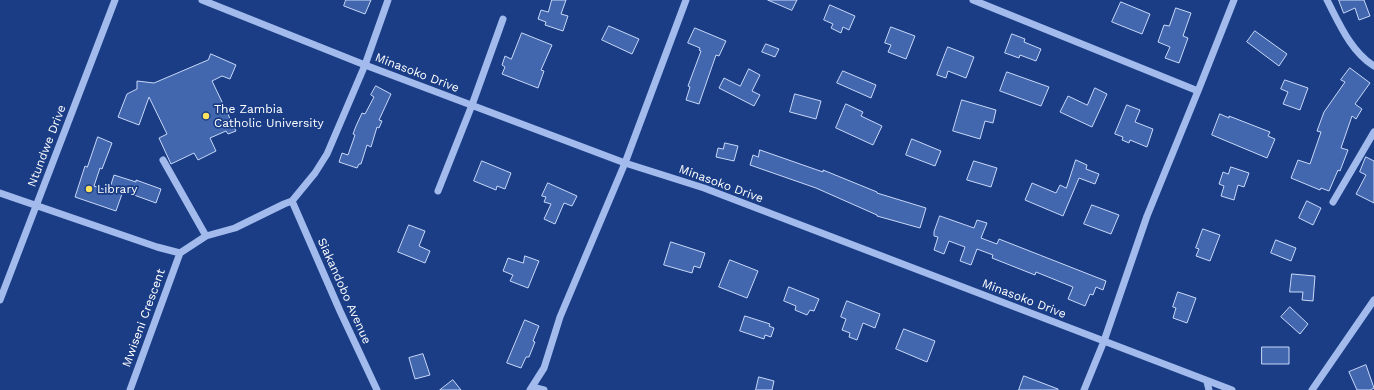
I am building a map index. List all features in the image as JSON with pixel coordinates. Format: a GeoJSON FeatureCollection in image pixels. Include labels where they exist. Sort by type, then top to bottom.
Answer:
{"type":"FeatureCollection","features":[{"type":"Feature","properties":{"kind":"street","name":"Ntundwe Drive"},"geometry":{"type":"LineString","coordinates":[[0,300],[114,0]]}},
{"type":"Feature","properties":{"kind":"street","name":"Minasoko Drive"},"geometry":{"type":"LineString","coordinates":[[202,0],[365,65],[625,163],[704,188],[1207,382],[1232,390]]}},
{"type":"Feature","properties":{"kind":"street"},"geometry":{"type":"LineString","coordinates":[[0,193],[157,247],[180,253],[206,236],[235,228],[292,201],[315,173],[327,154],[365,65],[388,0]]}},
{"type":"Feature","properties":{"kind":"street"},"geometry":{"type":"LineString","coordinates":[[544,390],[531,388],[544,368],[560,318],[625,163],[686,0]]}},
{"type":"Feature","properties":{"kind":"street"},"geometry":{"type":"LineString","coordinates":[[973,0],[1198,91]]}},
{"type":"Feature","properties":{"kind":"street"},"geometry":{"type":"LineString","coordinates":[[1084,390],[1104,341],[1147,216],[1234,0]]}},
{"type":"Feature","properties":{"kind":"street"},"geometry":{"type":"LineString","coordinates":[[1327,0],[1356,50],[1374,66]]}},
{"type":"Feature","properties":{"kind":"street"},"geometry":{"type":"LineString","coordinates":[[438,191],[472,105],[503,19]]}},
{"type":"Feature","properties":{"kind":"street"},"geometry":{"type":"LineString","coordinates":[[1333,202],[1374,132]]}},
{"type":"Feature","properties":{"kind":"street"},"geometry":{"type":"LineString","coordinates":[[163,160],[206,236]]}},
{"type":"Feature","properties":{"kind":"street","name":"Siakandobo Avenue"},"geometry":{"type":"LineString","coordinates":[[292,201],[340,311],[377,390]]}},
{"type":"Feature","properties":{"kind":"street","name":"Mwiseni Crescent"},"geometry":{"type":"LineString","coordinates":[[130,390],[180,253]]}},
{"type":"Feature","properties":{"kind":"street"},"geometry":{"type":"LineString","coordinates":[[1312,390],[1374,300]]}},
{"type":"Feature","properties":{"kind":"street"},"geometry":{"type":"LineString","coordinates":[[1207,382],[1209,390]]}},
{"type":"Feature","properties":{"kind":"building"},"geometry":{"type":"Polygon","coordinates":[[[346,0],[371,0],[365,14],[344,6],[346,0]]]}},
{"type":"Feature","properties":{"kind":"building"},"geometry":{"type":"Polygon","coordinates":[[[552,0],[566,0],[561,14],[568,16],[563,31],[545,25],[546,22],[538,19],[541,10],[548,12],[552,0]]]}},
{"type":"Feature","properties":{"kind":"building"},"geometry":{"type":"Polygon","coordinates":[[[768,0],[797,0],[792,10],[768,0]]]}},
{"type":"Feature","properties":{"kind":"building"},"geometry":{"type":"Polygon","coordinates":[[[1339,0],[1364,0],[1370,16],[1359,20],[1355,8],[1344,13],[1339,0]]]}},
{"type":"Feature","properties":{"kind":"building"},"geometry":{"type":"Polygon","coordinates":[[[1121,2],[1150,14],[1142,34],[1112,22],[1121,2]]]}},
{"type":"Feature","properties":{"kind":"building"},"geometry":{"type":"Polygon","coordinates":[[[830,5],[855,16],[849,30],[843,27],[841,33],[831,28],[833,24],[824,20],[830,5]]]}},
{"type":"Feature","properties":{"kind":"building"},"geometry":{"type":"Polygon","coordinates":[[[1176,8],[1191,13],[1183,36],[1188,38],[1179,63],[1165,58],[1170,47],[1158,42],[1164,25],[1169,26],[1176,8]]]}},
{"type":"Feature","properties":{"kind":"building"},"geometry":{"type":"Polygon","coordinates":[[[609,26],[639,39],[632,54],[602,40],[609,26]]]}},
{"type":"Feature","properties":{"kind":"building"},"geometry":{"type":"Polygon","coordinates":[[[891,27],[915,36],[906,59],[888,52],[891,45],[885,43],[891,27]]]}},
{"type":"Feature","properties":{"kind":"building"},"geometry":{"type":"Polygon","coordinates":[[[695,28],[726,41],[719,56],[716,55],[699,104],[686,100],[690,87],[688,86],[701,51],[699,50],[700,48],[688,43],[695,28]]]}},
{"type":"Feature","properties":{"kind":"building"},"geometry":{"type":"Polygon","coordinates":[[[1255,31],[1287,54],[1279,66],[1247,42],[1255,31]]]}},
{"type":"Feature","properties":{"kind":"building"},"geometry":{"type":"Polygon","coordinates":[[[522,33],[552,45],[541,70],[544,71],[538,88],[502,74],[505,67],[502,65],[505,56],[511,59],[522,33]]]}},
{"type":"Feature","properties":{"kind":"building"},"geometry":{"type":"Polygon","coordinates":[[[1012,34],[1025,39],[1024,42],[1041,49],[1036,61],[1020,55],[1019,58],[1005,53],[1012,34]]]}},
{"type":"Feature","properties":{"kind":"building"},"geometry":{"type":"Polygon","coordinates":[[[766,44],[779,49],[775,57],[762,52],[766,44]]]}},
{"type":"Feature","properties":{"kind":"building"},"geometry":{"type":"Polygon","coordinates":[[[948,47],[974,57],[966,78],[948,71],[946,78],[937,75],[948,47]]]}},
{"type":"Feature","properties":{"kind":"building"},"geometry":{"type":"Polygon","coordinates":[[[211,54],[236,65],[230,79],[222,76],[212,81],[236,131],[228,134],[226,131],[210,138],[216,151],[198,160],[194,153],[171,164],[159,138],[167,134],[149,97],[139,125],[118,117],[127,94],[137,89],[137,81],[154,83],[208,60],[211,54]]]}},
{"type":"Feature","properties":{"kind":"building"},"geometry":{"type":"Polygon","coordinates":[[[1350,68],[1370,83],[1355,104],[1362,109],[1356,119],[1352,116],[1341,148],[1348,150],[1340,171],[1338,170],[1329,191],[1321,188],[1320,190],[1291,178],[1298,160],[1310,164],[1321,132],[1317,131],[1324,112],[1345,82],[1341,80],[1350,68]]]}},
{"type":"Feature","properties":{"kind":"building"},"geometry":{"type":"Polygon","coordinates":[[[749,69],[760,75],[752,91],[760,95],[754,106],[719,88],[724,78],[740,86],[749,69]]]}},
{"type":"Feature","properties":{"kind":"building"},"geometry":{"type":"Polygon","coordinates":[[[843,71],[876,85],[871,98],[837,83],[843,71]]]}},
{"type":"Feature","properties":{"kind":"building"},"geometry":{"type":"Polygon","coordinates":[[[1007,72],[1049,87],[1041,106],[1000,91],[1007,72]]]}},
{"type":"Feature","properties":{"kind":"building"},"geometry":{"type":"Polygon","coordinates":[[[1285,80],[1308,88],[1300,110],[1283,104],[1288,92],[1281,89],[1285,80]]]}},
{"type":"Feature","properties":{"kind":"building"},"geometry":{"type":"Polygon","coordinates":[[[376,86],[391,94],[379,120],[382,121],[379,128],[377,127],[371,147],[367,145],[361,164],[359,164],[357,168],[339,162],[342,153],[348,155],[355,135],[353,134],[356,126],[362,113],[365,114],[374,97],[371,95],[376,86]]]}},
{"type":"Feature","properties":{"kind":"building"},"geometry":{"type":"Polygon","coordinates":[[[1095,88],[1107,94],[1092,127],[1060,112],[1068,96],[1087,105],[1095,88]]]}},
{"type":"Feature","properties":{"kind":"building"},"geometry":{"type":"Polygon","coordinates":[[[795,94],[821,101],[816,119],[790,112],[795,94]]]}},
{"type":"Feature","properties":{"kind":"building"},"geometry":{"type":"Polygon","coordinates":[[[962,100],[996,110],[993,123],[985,121],[980,139],[953,131],[962,100]]]}},
{"type":"Feature","properties":{"kind":"building"},"geometry":{"type":"Polygon","coordinates":[[[846,104],[863,112],[861,116],[882,126],[873,145],[836,128],[846,104]]]}},
{"type":"Feature","properties":{"kind":"building"},"geometry":{"type":"Polygon","coordinates":[[[1127,105],[1140,110],[1135,122],[1153,129],[1147,147],[1130,140],[1129,143],[1122,140],[1123,137],[1115,134],[1127,105]]]}},
{"type":"Feature","properties":{"kind":"building"},"geometry":{"type":"Polygon","coordinates":[[[1220,114],[1270,132],[1268,136],[1275,139],[1267,158],[1212,135],[1220,114]]]}},
{"type":"Feature","properties":{"kind":"building"},"geometry":{"type":"Polygon","coordinates":[[[98,137],[112,143],[102,169],[100,168],[94,186],[109,191],[114,175],[136,182],[136,180],[161,189],[156,203],[123,191],[116,211],[75,197],[85,166],[87,167],[98,137]]]}},
{"type":"Feature","properties":{"kind":"building"},"geometry":{"type":"Polygon","coordinates":[[[912,139],[941,151],[935,166],[906,155],[912,139]]]}},
{"type":"Feature","properties":{"kind":"building"},"geometry":{"type":"Polygon","coordinates":[[[725,143],[738,146],[734,161],[716,157],[718,148],[723,149],[725,143]]]}},
{"type":"Feature","properties":{"kind":"building"},"geometry":{"type":"Polygon","coordinates":[[[760,150],[823,172],[823,170],[877,193],[926,208],[920,228],[877,216],[816,188],[750,165],[753,155],[758,157],[760,150]]]}},
{"type":"Feature","properties":{"kind":"building"},"geometry":{"type":"Polygon","coordinates":[[[1366,157],[1374,161],[1374,203],[1356,194],[1366,175],[1360,172],[1366,157]]]}},
{"type":"Feature","properties":{"kind":"building"},"geometry":{"type":"Polygon","coordinates":[[[1076,160],[1087,165],[1086,169],[1099,174],[1095,184],[1079,178],[1063,216],[1025,200],[1032,183],[1056,193],[1060,185],[1066,188],[1076,160]]]}},
{"type":"Feature","properties":{"kind":"building"},"geometry":{"type":"Polygon","coordinates":[[[482,161],[511,173],[505,189],[497,186],[496,190],[474,181],[482,161]]]}},
{"type":"Feature","properties":{"kind":"building"},"geometry":{"type":"Polygon","coordinates":[[[974,161],[997,168],[991,187],[967,180],[974,161]]]}},
{"type":"Feature","properties":{"kind":"building"},"geometry":{"type":"Polygon","coordinates":[[[1231,167],[1249,173],[1244,187],[1238,185],[1234,200],[1221,196],[1224,186],[1219,184],[1223,172],[1228,174],[1231,167]]]}},
{"type":"Feature","properties":{"kind":"building"},"geometry":{"type":"Polygon","coordinates":[[[548,183],[577,196],[572,206],[564,203],[555,224],[544,219],[551,204],[544,202],[546,197],[542,196],[548,183]]]}},
{"type":"Feature","properties":{"kind":"building"},"geometry":{"type":"Polygon","coordinates":[[[1307,201],[1321,208],[1313,225],[1299,218],[1307,201]]]}},
{"type":"Feature","properties":{"kind":"building"},"geometry":{"type":"Polygon","coordinates":[[[1092,205],[1119,215],[1111,234],[1084,224],[1092,205]]]}},
{"type":"Feature","properties":{"kind":"building"},"geometry":{"type":"Polygon","coordinates":[[[940,216],[974,228],[977,220],[987,223],[981,238],[997,244],[999,239],[1106,281],[1103,290],[1096,287],[1093,295],[1090,294],[1085,306],[1068,299],[1073,287],[1036,272],[1035,275],[992,258],[993,255],[977,249],[971,265],[960,261],[965,247],[949,241],[944,254],[934,250],[938,237],[934,236],[934,232],[940,216]]]}},
{"type":"Feature","properties":{"kind":"building"},"geometry":{"type":"Polygon","coordinates":[[[409,225],[425,231],[419,246],[430,251],[425,263],[398,252],[409,225]]]}},
{"type":"Feature","properties":{"kind":"building"},"geometry":{"type":"Polygon","coordinates":[[[1203,229],[1220,235],[1210,261],[1196,256],[1199,249],[1196,248],[1203,229]]]}},
{"type":"Feature","properties":{"kind":"building"},"geometry":{"type":"Polygon","coordinates":[[[1276,240],[1296,248],[1291,261],[1271,253],[1276,240]]]}},
{"type":"Feature","properties":{"kind":"building"},"geometry":{"type":"Polygon","coordinates":[[[671,242],[705,253],[700,268],[694,266],[692,273],[664,265],[671,242]]]}},
{"type":"Feature","properties":{"kind":"building"},"geometry":{"type":"Polygon","coordinates":[[[525,256],[539,261],[528,288],[510,281],[513,275],[503,271],[508,258],[523,263],[525,256]]]}},
{"type":"Feature","properties":{"kind":"building"},"geometry":{"type":"Polygon","coordinates":[[[730,260],[758,271],[747,298],[719,287],[730,260]]]}},
{"type":"Feature","properties":{"kind":"building"},"geometry":{"type":"Polygon","coordinates":[[[1292,274],[1315,276],[1313,301],[1302,300],[1303,292],[1290,292],[1292,274]]]}},
{"type":"Feature","properties":{"kind":"building"},"geometry":{"type":"Polygon","coordinates":[[[789,287],[819,299],[814,311],[810,310],[807,315],[795,310],[796,306],[784,301],[789,287]]]}},
{"type":"Feature","properties":{"kind":"building"},"geometry":{"type":"Polygon","coordinates":[[[1178,292],[1196,298],[1187,323],[1173,318],[1176,308],[1173,307],[1178,292]]]}},
{"type":"Feature","properties":{"kind":"building"},"geometry":{"type":"Polygon","coordinates":[[[847,301],[880,314],[875,328],[863,323],[857,340],[849,337],[850,333],[842,330],[846,319],[841,317],[847,301]]]}},
{"type":"Feature","properties":{"kind":"building"},"geometry":{"type":"Polygon","coordinates":[[[1290,307],[1308,324],[1300,334],[1281,317],[1290,307]]]}},
{"type":"Feature","properties":{"kind":"building"},"geometry":{"type":"Polygon","coordinates":[[[745,316],[770,324],[769,326],[774,328],[771,337],[765,335],[764,339],[740,331],[745,316]]]}},
{"type":"Feature","properties":{"kind":"building"},"geometry":{"type":"Polygon","coordinates":[[[525,320],[539,326],[529,357],[526,357],[521,368],[507,363],[525,320]]]}},
{"type":"Feature","properties":{"kind":"building"},"geometry":{"type":"Polygon","coordinates":[[[904,329],[935,341],[927,362],[896,349],[904,329]]]}},
{"type":"Feature","properties":{"kind":"building"},"geometry":{"type":"Polygon","coordinates":[[[1262,347],[1289,347],[1289,364],[1262,364],[1262,347]]]}},
{"type":"Feature","properties":{"kind":"building"},"geometry":{"type":"Polygon","coordinates":[[[423,354],[430,375],[415,379],[409,358],[423,354]]]}},
{"type":"Feature","properties":{"kind":"building"},"geometry":{"type":"Polygon","coordinates":[[[1366,365],[1374,388],[1370,390],[1357,390],[1349,372],[1366,365]]]}},
{"type":"Feature","properties":{"kind":"building"},"geometry":{"type":"Polygon","coordinates":[[[1024,376],[1058,389],[1058,390],[1019,390],[1024,376]]]}},
{"type":"Feature","properties":{"kind":"building"},"geometry":{"type":"Polygon","coordinates":[[[759,377],[774,381],[772,390],[756,390],[759,377]]]}},
{"type":"Feature","properties":{"kind":"building"},"geometry":{"type":"Polygon","coordinates":[[[453,380],[461,390],[440,390],[453,380]]]}},
{"type":"Feature","properties":{"kind":"place","name":"The Zambia Catholic University"},"geometry":{"type":"Point","coordinates":[206,116]}},
{"type":"Feature","properties":{"kind":"place","name":"Library"},"geometry":{"type":"Point","coordinates":[89,189]}}]}
